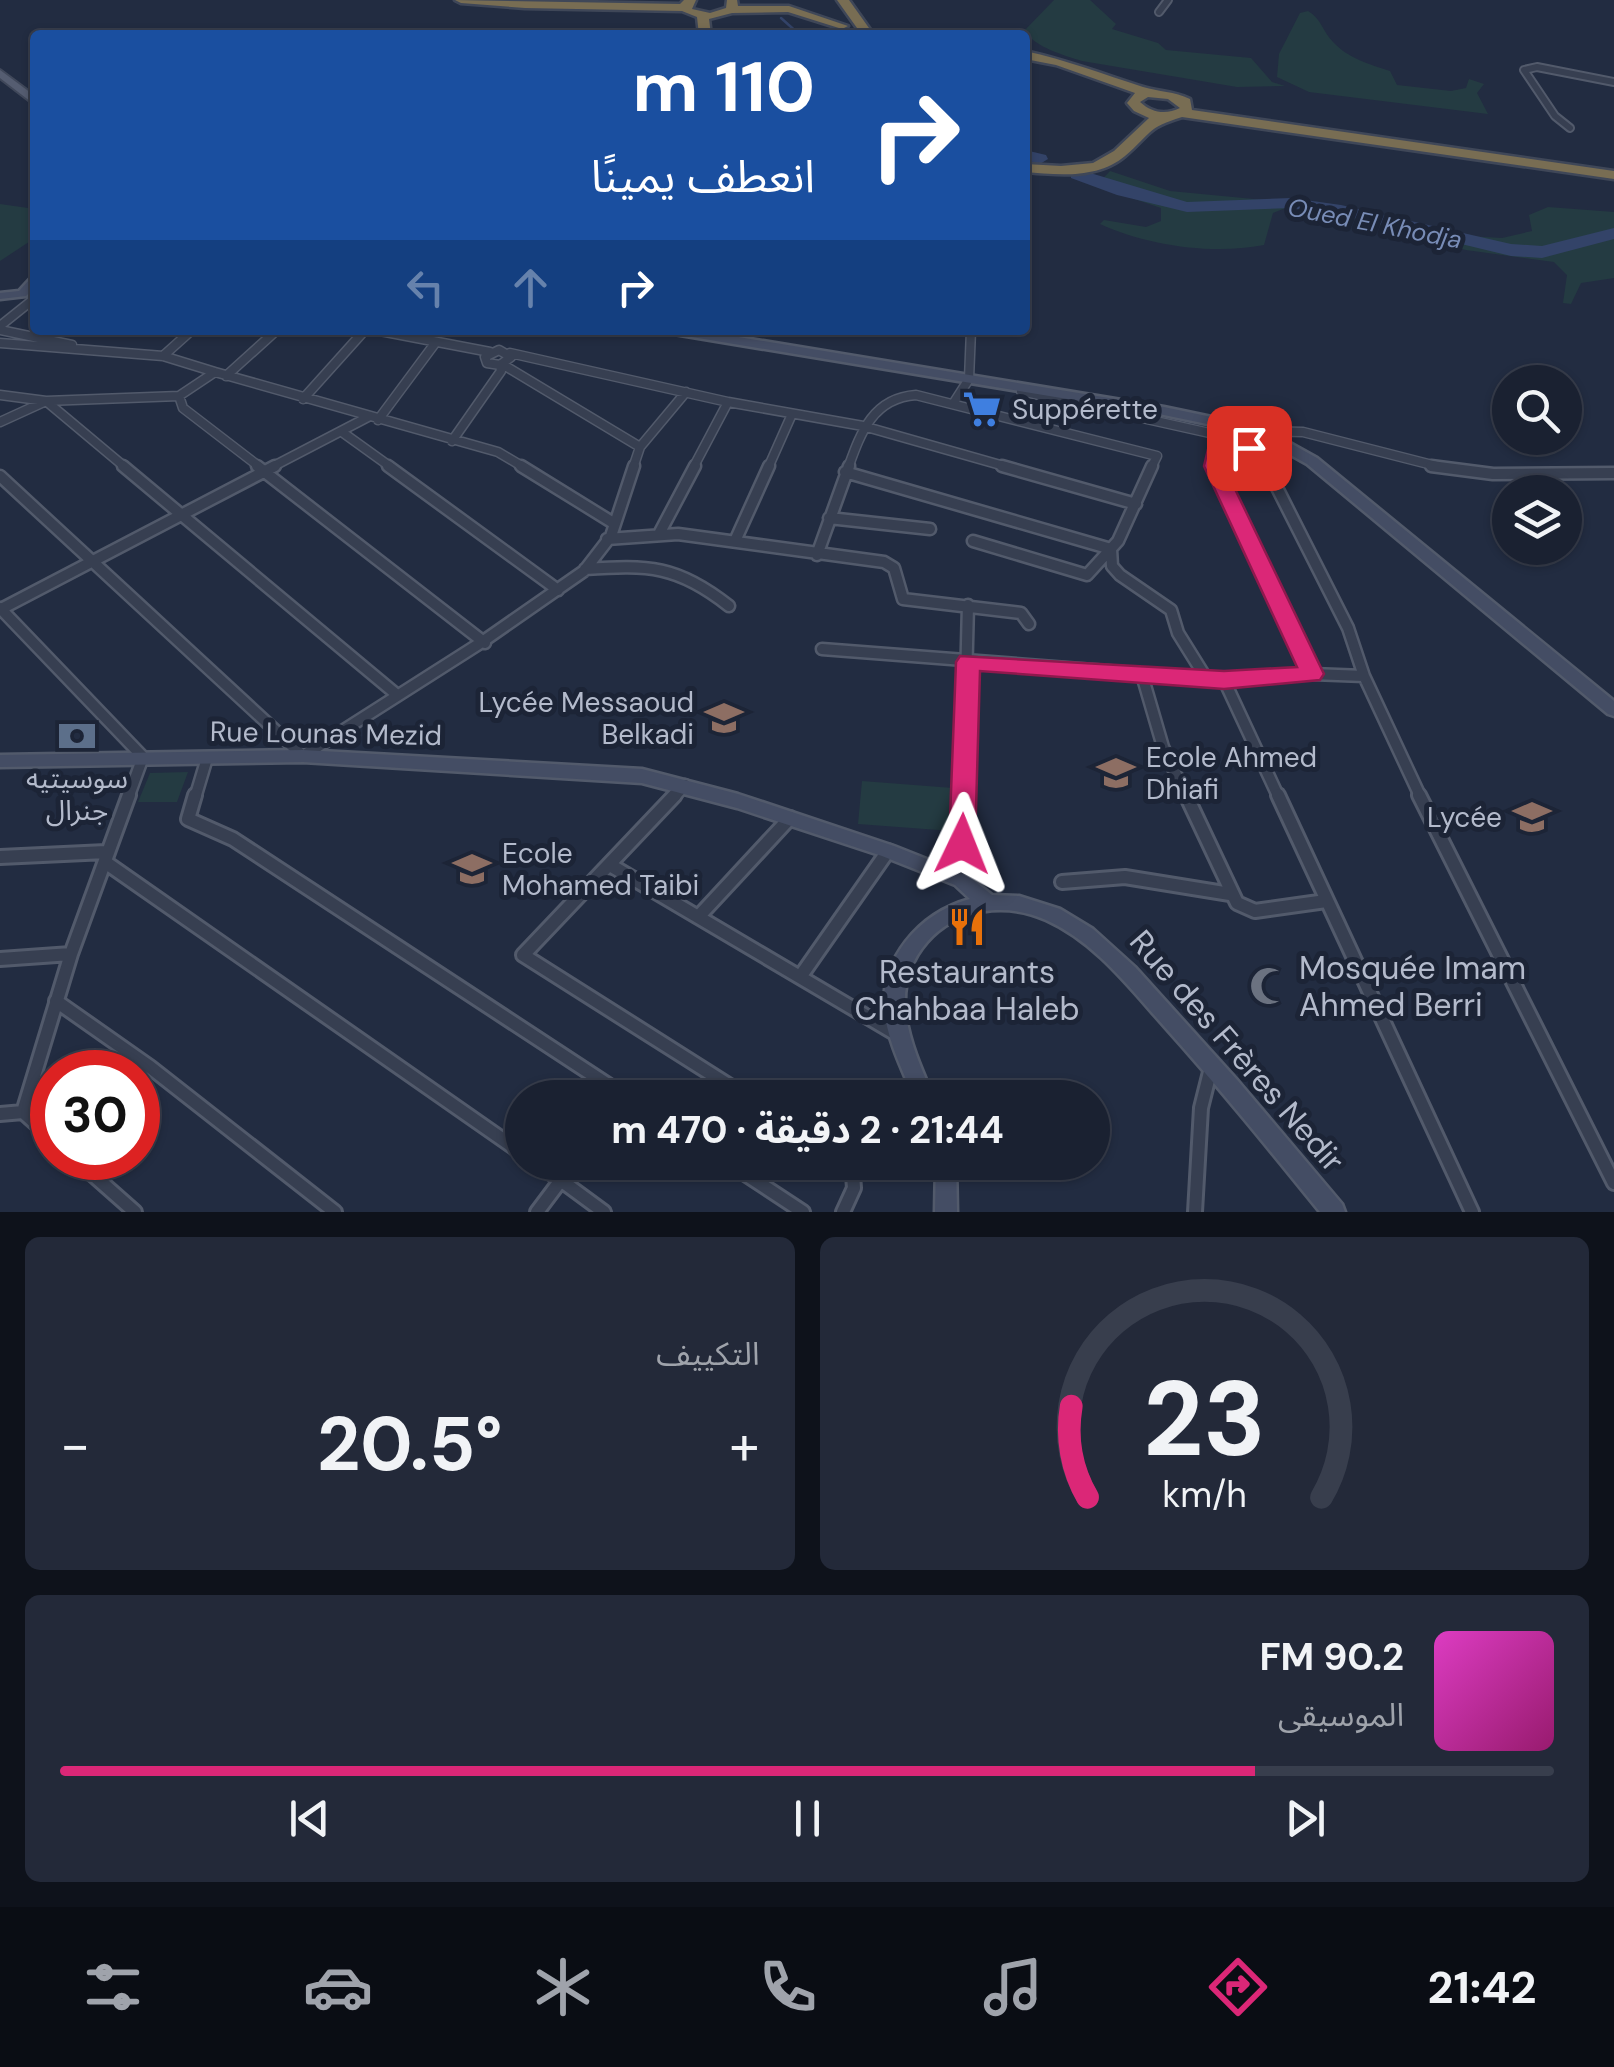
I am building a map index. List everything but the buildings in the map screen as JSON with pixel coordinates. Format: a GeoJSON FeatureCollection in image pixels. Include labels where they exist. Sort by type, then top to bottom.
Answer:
{"type":"FeatureCollection","features":[{"type":"Feature","properties":{"kind":"highway"},"geometry":{"type":"LineString","coordinates":[[461,0],[688,3]]}},
{"type":"Feature","properties":{"kind":"highway"},"geometry":{"type":"LineString","coordinates":[[497,0],[688,3],[710,15]]}},
{"type":"Feature","properties":{"kind":"highway"},"geometry":{"type":"LineString","coordinates":[[710,15],[732,4],[795,0]]}},
{"type":"Feature","properties":{"kind":"highway"},"geometry":{"type":"LineString","coordinates":[[732,4],[789,10],[843,30]]}},
{"type":"Feature","properties":{"kind":"highway"},"geometry":{"type":"LineString","coordinates":[[828,4],[845,30]]}},
{"type":"Feature","properties":{"kind":"highway"},"geometry":{"type":"LineString","coordinates":[[846,6],[864,30]]}},
{"type":"Feature","properties":{"kind":"highway"},"geometry":{"type":"LineString","coordinates":[[846,6],[877,30]]}},
{"type":"Feature","properties":{"kind":"highway"},"geometry":{"type":"LineString","coordinates":[[707,30],[710,15]]}},
{"type":"Feature","properties":{"kind":"highway"},"geometry":{"type":"LineString","coordinates":[[710,15],[713,30]]}},
{"type":"Feature","properties":{"kind":"highway"},"geometry":{"type":"LineString","coordinates":[[1030,60],[1141,101],[1162,116]]}},
{"type":"Feature","properties":{"kind":"highway"},"geometry":{"type":"LineString","coordinates":[[1141,101],[1172,94],[1184,108]]}},
{"type":"Feature","properties":{"kind":"highway"},"geometry":{"type":"LineString","coordinates":[[1030,160],[1068,162],[1097,155],[1130,129],[1141,101]]}},
{"type":"Feature","properties":{"kind":"highway"},"geometry":{"type":"LineString","coordinates":[[1030,168],[1064,170],[1101,164],[1118,155],[1144,126],[1184,108],[1614,172]]}},
{"type":"Feature","properties":{"kind":"main road"},"geometry":{"type":"LineString","coordinates":[[0,72],[30,101]]}},
{"type":"Feature","properties":{"kind":"main road"},"geometry":{"type":"LineString","coordinates":[[0,80],[30,102]]}},
{"type":"Feature","properties":{"kind":"main road"},"geometry":{"type":"LineString","coordinates":[[0,296],[30,296]]}},
{"type":"Feature","properties":{"kind":"main road"},"geometry":{"type":"LineString","coordinates":[[704,335],[1164,411],[1276,441],[1344,484],[1614,710]]}},
{"type":"Feature","properties":{"kind":"main road","name":"Rue Lounas Mezid"},"geometry":{"type":"LineString","coordinates":[[0,762],[303,756],[642,776],[790,818],[888,852],[961,880],[986,901]]}},
{"type":"Feature","properties":{"kind":"main road"},"geometry":{"type":"LineString","coordinates":[[917,1080],[899,1036],[892,990],[905,957],[932,925],[986,901]]}},
{"type":"Feature","properties":{"kind":"main road","name":"Rue des Frères Nedir"},"geometry":{"type":"LineString","coordinates":[[986,901],[1025,905],[1054,914],[1115,958],[1212,1064],[1334,1212]]}},
{"type":"Feature","properties":{"kind":"main road"},"geometry":{"type":"LineString","coordinates":[[946,1180],[946,1212]]}},
{"type":"Feature","properties":{"kind":"street"},"geometry":{"type":"LineString","coordinates":[[1159,12],[1168,0]]}},
{"type":"Feature","properties":{"kind":"street"},"geometry":{"type":"LineString","coordinates":[[1570,128],[1544,102],[1524,70],[1537,66],[1614,82]]}},
{"type":"Feature","properties":{"kind":"street"},"geometry":{"type":"LineString","coordinates":[[0,328],[30,297]]}},
{"type":"Feature","properties":{"kind":"street"},"geometry":{"type":"LineString","coordinates":[[0,328],[30,334]]}},
{"type":"Feature","properties":{"kind":"street"},"geometry":{"type":"LineString","coordinates":[[35,335],[84,350]]}},
{"type":"Feature","properties":{"kind":"street"},"geometry":{"type":"LineString","coordinates":[[163,356],[186,335]]}},
{"type":"Feature","properties":{"kind":"street"},"geometry":{"type":"LineString","coordinates":[[226,376],[271,335]]}},
{"type":"Feature","properties":{"kind":"street"},"geometry":{"type":"LineString","coordinates":[[303,399],[361,335]]}},
{"type":"Feature","properties":{"kind":"street"},"geometry":{"type":"LineString","coordinates":[[400,335],[510,353],[728,402],[863,426],[1136,504]]}},
{"type":"Feature","properties":{"kind":"street"},"geometry":{"type":"LineString","coordinates":[[953,404],[969,379],[971,335]]}},
{"type":"Feature","properties":{"kind":"street"},"geometry":{"type":"LineString","coordinates":[[24,1112],[71,954],[142,757],[2,615],[93,561],[373,418],[436,342]]}},
{"type":"Feature","properties":{"kind":"street"},"geometry":{"type":"LineString","coordinates":[[0,343],[163,356],[512,458],[615,524]]}},
{"type":"Feature","properties":{"kind":"street"},"geometry":{"type":"LineString","coordinates":[[490,352],[485,357],[487,362],[501,364],[640,448]]}},
{"type":"Feature","properties":{"kind":"street"},"geometry":{"type":"LineString","coordinates":[[501,364],[510,359],[510,353]]}},
{"type":"Feature","properties":{"kind":"street"},"geometry":{"type":"LineString","coordinates":[[452,441],[501,372],[501,364]]}},
{"type":"Feature","properties":{"kind":"street"},"geometry":{"type":"LineString","coordinates":[[0,395],[46,401],[179,396],[214,372]]}},
{"type":"Feature","properties":{"kind":"street"},"geometry":{"type":"LineString","coordinates":[[969,379],[1214,434],[1220,441],[1258,451],[1348,628],[1364,676],[1439,836],[1614,1182]]}},
{"type":"Feature","properties":{"kind":"street"},"geometry":{"type":"LineString","coordinates":[[0,476],[303,756],[396,694],[485,643],[584,569],[605,547],[640,448],[686,392]]}},
{"type":"Feature","properties":{"kind":"street"},"geometry":{"type":"LineString","coordinates":[[179,396],[182,408],[485,643]]}},
{"type":"Feature","properties":{"kind":"street"},"geometry":{"type":"LineString","coordinates":[[816,555],[863,426],[885,403],[899,396],[953,404],[1158,456],[1112,549],[1087,576],[973,541]]}},
{"type":"Feature","properties":{"kind":"street"},"geometry":{"type":"LineString","coordinates":[[0,422],[46,401]]}},
{"type":"Feature","properties":{"kind":"street"},"geometry":{"type":"LineString","coordinates":[[46,401],[396,694]]}},
{"type":"Feature","properties":{"kind":"street"},"geometry":{"type":"LineString","coordinates":[[659,534],[728,402]]}},
{"type":"Feature","properties":{"kind":"street"},"geometry":{"type":"LineString","coordinates":[[735,541],[792,414]]}},
{"type":"Feature","properties":{"kind":"street"},"geometry":{"type":"LineString","coordinates":[[1250,431],[1314,433],[1456,471],[1534,477],[1614,474]]}},
{"type":"Feature","properties":{"kind":"street"},"geometry":{"type":"LineString","coordinates":[[342,432],[558,590]]}},
{"type":"Feature","properties":{"kind":"street"},"geometry":{"type":"LineString","coordinates":[[1220,441],[1214,466],[1312,674]]}},
{"type":"Feature","properties":{"kind":"street"},"geometry":{"type":"LineString","coordinates":[[845,472],[1112,549]]}},
{"type":"Feature","properties":{"kind":"street"},"geometry":{"type":"LineString","coordinates":[[829,518],[930,530]]}},
{"type":"Feature","properties":{"kind":"street"},"geometry":{"type":"LineString","coordinates":[[607,538],[659,534],[884,562],[894,568],[902,599],[1021,613],[1029,624]]}},
{"type":"Feature","properties":{"kind":"street"},"geometry":{"type":"LineString","coordinates":[[1112,549],[1112,566],[1120,575],[1171,610],[1178,633],[1206,678]]}},
{"type":"Feature","properties":{"kind":"street"},"geometry":{"type":"LineString","coordinates":[[584,569],[674,569],[690,575],[729,606]]}},
{"type":"Feature","properties":{"kind":"street"},"geometry":{"type":"LineString","coordinates":[[961,880],[968,605]]}},
{"type":"Feature","properties":{"kind":"street"},"geometry":{"type":"LineString","coordinates":[[822,649],[1224,680],[1312,674],[1364,676]]}},
{"type":"Feature","properties":{"kind":"street"},"geometry":{"type":"LineString","coordinates":[[1142,675],[1163,748],[1236,902],[1255,911],[1326,901]]}},
{"type":"Feature","properties":{"kind":"street"},"geometry":{"type":"LineString","coordinates":[[1224,680],[1472,1212]]}},
{"type":"Feature","properties":{"kind":"street"},"geometry":{"type":"LineString","coordinates":[[207,758],[188,820],[233,839],[601,1080]]}},
{"type":"Feature","properties":{"kind":"street"},"geometry":{"type":"LineString","coordinates":[[685,786],[523,955],[721,1080]]}},
{"type":"Feature","properties":{"kind":"street"},"geometry":{"type":"LineString","coordinates":[[700,915],[790,818]]}},
{"type":"Feature","properties":{"kind":"street"},"geometry":{"type":"LineString","coordinates":[[800,978],[888,852]]}},
{"type":"Feature","properties":{"kind":"street"},"geometry":{"type":"LineString","coordinates":[[0,857],[106,857],[505,1141]]}},
{"type":"Feature","properties":{"kind":"street"},"geometry":{"type":"LineString","coordinates":[[610,865],[899,1036]]}},
{"type":"Feature","properties":{"kind":"street"},"geometry":{"type":"LineString","coordinates":[[1062,882],[1087,875],[1109,875],[1230,894]]}},
{"type":"Feature","properties":{"kind":"street"},"geometry":{"type":"LineString","coordinates":[[0,959],[71,954]]}},
{"type":"Feature","properties":{"kind":"street"},"geometry":{"type":"LineString","coordinates":[[56,1001],[150,1067],[335,1212]]}},
{"type":"Feature","properties":{"kind":"street"},"geometry":{"type":"LineString","coordinates":[[1196,1212],[1202,1108],[1212,1064]]}},
{"type":"Feature","properties":{"kind":"street"},"geometry":{"type":"LineString","coordinates":[[0,1114],[24,1112],[30,1118]]}},
{"type":"Feature","properties":{"kind":"street"},"geometry":{"type":"LineString","coordinates":[[99,1180],[135,1212]]}},
{"type":"Feature","properties":{"kind":"street"},"geometry":{"type":"LineString","coordinates":[[537,1212],[562,1180],[604,1212]]}},
{"type":"Feature","properties":{"kind":"street"},"geometry":{"type":"LineString","coordinates":[[755,1180],[803,1212]]}},
{"type":"Feature","properties":{"kind":"street"},"geometry":{"type":"LineString","coordinates":[[843,1212],[854,1188],[853,1180]]}},
{"type":"Feature","properties":{"kind":"shaded area"},"geometry":{"type":"Polygon","coordinates":[[[1054,0],[1090,0],[1116,24],[1112,29],[1158,43],[1166,50],[1251,58],[1272,82],[1285,86],[1237,87],[1082,61],[1036,42],[1030,30],[1025,30],[1054,0]]]}},
{"type":"Feature","properties":{"kind":"shaded area"},"geometry":{"type":"Polygon","coordinates":[[[1308,11],[1339,48],[1390,71],[1397,85],[1451,91],[1466,88],[1469,79],[1484,84],[1477,93],[1488,114],[1309,92],[1277,77],[1279,54],[1300,13],[1308,11]]]}},
{"type":"Feature","properties":{"kind":"shaded area"},"geometry":{"type":"Polygon","coordinates":[[[1110,171],[1170,191],[1349,208],[1467,236],[1502,238],[1532,231],[1529,215],[1548,207],[1614,212],[1614,278],[1581,283],[1571,304],[1563,303],[1567,275],[1554,262],[1466,250],[1363,221],[1288,207],[1273,213],[1264,245],[1202,249],[1160,243],[1100,224],[1104,220],[1146,227],[1161,221],[1161,208],[1096,186],[1110,171]]]}},
{"type":"Feature","properties":{"kind":"shaded area"},"geometry":{"type":"Polygon","coordinates":[[[0,204],[30,208],[30,241],[0,261],[0,204]]]}},
{"type":"Feature","properties":{"kind":"shaded area"},"geometry":{"type":"Polygon","coordinates":[[[188,772],[177,802],[138,802],[150,773],[188,772]]]}},
{"type":"Feature","properties":{"kind":"shaded area"},"geometry":{"type":"Polygon","coordinates":[[[862,781],[953,788],[952,831],[858,824],[862,781]]]}},
{"type":"Feature","properties":{"kind":"waterway"},"geometry":{"type":"LineString","coordinates":[[781,18],[794,30]]}},
{"type":"Feature","properties":{"kind":"waterway","name":"Oued El Khodja"},"geometry":{"type":"LineString","coordinates":[[1030,156],[1040,159]]}},
{"type":"Feature","properties":{"kind":"waterway","name":"Oued El Khodja"},"geometry":{"type":"LineString","coordinates":[[1077,174],[1123,191],[1187,207],[1291,203],[1341,210],[1511,250],[1542,252],[1614,233]]}},
{"type":"Feature","properties":{"kind":"place","name":"Suppérette"},"geometry":{"type":"Point","coordinates":[982,409]}},
{"type":"Feature","properties":{"kind":"place","name":"Lycée Messaoud Belkadi"},"geometry":{"type":"Point","coordinates":[724,718]}},
{"type":"Feature","properties":{"kind":"place","name":"سوسيتيه جنرال"},"geometry":{"type":"Point","coordinates":[77,736]}},
{"type":"Feature","properties":{"kind":"place","name":"Ecole Ahmed Dhiafi"},"geometry":{"type":"Point","coordinates":[1116,773]}},
{"type":"Feature","properties":{"kind":"place","name":"Lycée"},"geometry":{"type":"Point","coordinates":[1532,817]}},
{"type":"Feature","properties":{"kind":"place","name":"Ecole Mohamed Taibi"},"geometry":{"type":"Point","coordinates":[472,869]}},
{"type":"Feature","properties":{"kind":"place","name":"Restaurants Chahbaa Haleb"},"geometry":{"type":"Point","coordinates":[967,927]}},
{"type":"Feature","properties":{"kind":"place","name":"Mosquée Imam Ahmed Berri"},"geometry":{"type":"Point","coordinates":[1269,986]}},
{"type":"Feature","properties":{"kind":"route"},"geometry":{"type":"LineString","coordinates":[[962,844],[968,662],[1224,680],[1312,674],[1214,466],[1220,441],[1249,448]]}}]}
